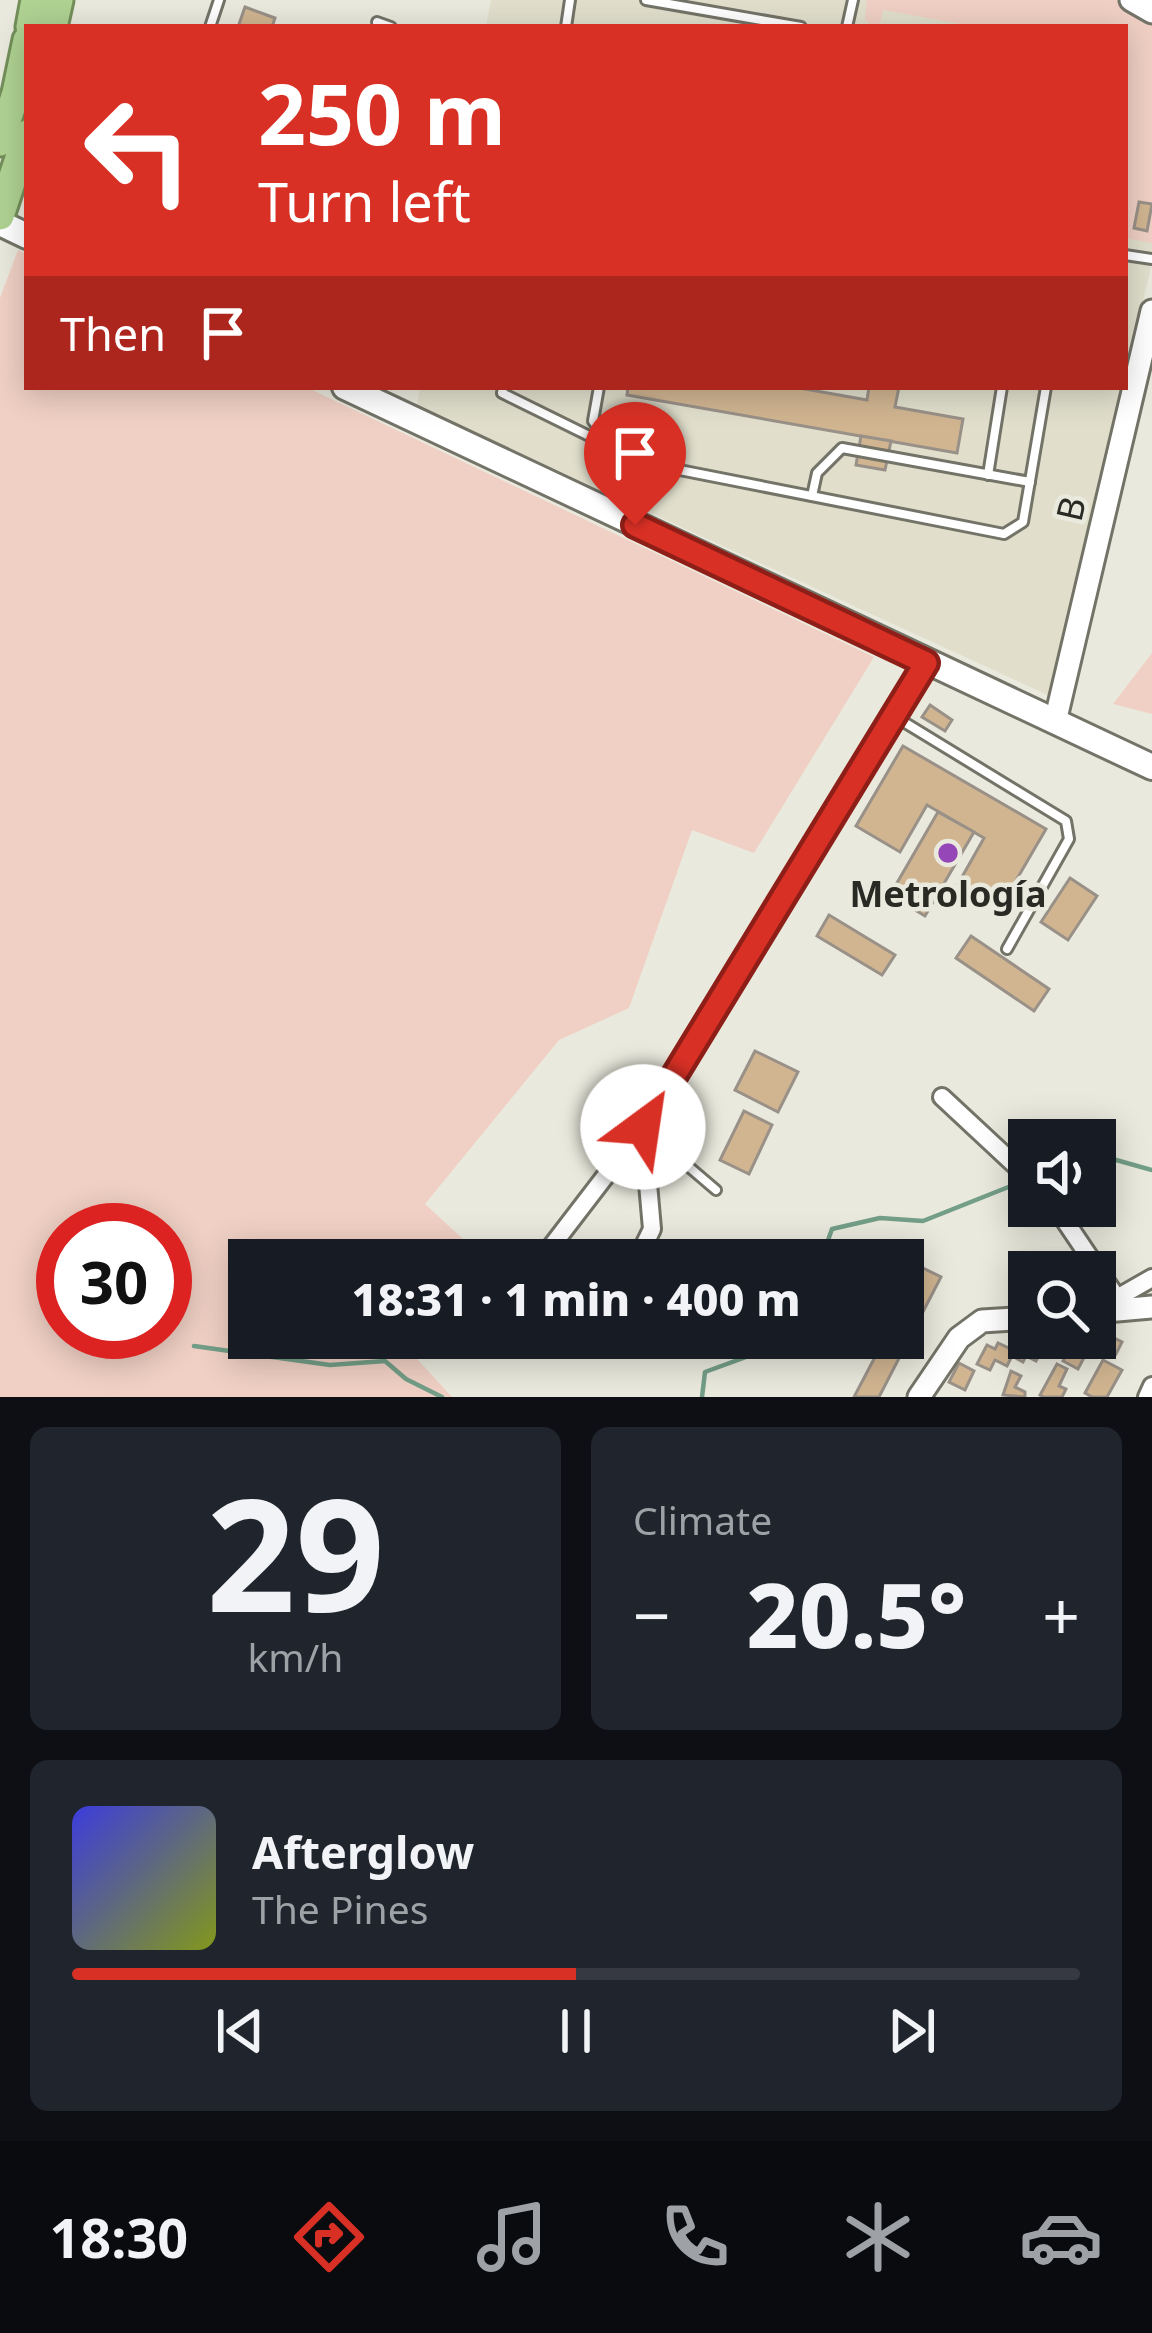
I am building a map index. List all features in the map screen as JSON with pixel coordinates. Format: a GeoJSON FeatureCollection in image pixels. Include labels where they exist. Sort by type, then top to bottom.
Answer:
{"type":"FeatureCollection","features":[{"type":"Feature","properties":{"kind":"highway"},"geometry":{"type":"LineString","coordinates":[[0,142],[24,54]]}},
{"type":"Feature","properties":{"kind":"highway"},"geometry":{"type":"LineString","coordinates":[[0,220],[24,144]]}},
{"type":"Feature","properties":{"kind":"main road"},"geometry":{"type":"LineString","coordinates":[[351,390],[1152,767]]}},
{"type":"Feature","properties":{"kind":"street"},"geometry":{"type":"LineString","coordinates":[[1132,0],[1152,12]]}},
{"type":"Feature","properties":{"kind":"street","name":"B"},"geometry":{"type":"LineString","coordinates":[[1055,722],[1152,311]]}},
{"type":"Feature","properties":{"kind":"street"},"geometry":{"type":"LineString","coordinates":[[557,1239],[643,1127],[926,663]]}},
{"type":"Feature","properties":{"kind":"street"},"geometry":{"type":"LineString","coordinates":[[942,1097],[1008,1158]]}},
{"type":"Feature","properties":{"kind":"street"},"geometry":{"type":"LineString","coordinates":[[643,1127],[652,1229],[647,1239]]}},
{"type":"Feature","properties":{"kind":"street"},"geometry":{"type":"LineString","coordinates":[[1116,1302],[1152,1278]]}},
{"type":"Feature","properties":{"kind":"street"},"geometry":{"type":"LineString","coordinates":[[1116,1307],[1152,1307]]}},
{"type":"Feature","properties":{"kind":"street"},"geometry":{"type":"LineString","coordinates":[[919,1397],[950,1349],[982,1322],[1008,1320]]}},
{"type":"Feature","properties":{"kind":"street"},"geometry":{"type":"LineString","coordinates":[[1147,1397],[1152,1386]]}},
{"type":"Feature","properties":{"kind":"lane"},"geometry":{"type":"LineString","coordinates":[[646,0],[784,24]]}},
{"type":"Feature","properties":{"kind":"lane"},"geometry":{"type":"LineString","coordinates":[[377,22],[383,24]]}},
{"type":"Feature","properties":{"kind":"lane"},"geometry":{"type":"LineString","coordinates":[[502,390],[644,463],[1004,534],[1023,523],[1045,390]]}},
{"type":"Feature","properties":{"kind":"lane"},"geometry":{"type":"LineString","coordinates":[[598,390],[593,421],[614,448]]}},
{"type":"Feature","properties":{"kind":"lane"},"geometry":{"type":"LineString","coordinates":[[988,475],[1002,390]]}},
{"type":"Feature","properties":{"kind":"lane"},"geometry":{"type":"LineString","coordinates":[[812,496],[817,473],[842,448],[1030,482]]}},
{"type":"Feature","properties":{"kind":"lane"},"geometry":{"type":"LineString","coordinates":[[893,716],[1066,821],[1069,839],[1007,949]]}},
{"type":"Feature","properties":{"kind":"lane"},"geometry":{"type":"LineString","coordinates":[[643,1127],[716,1190]]}},
{"type":"Feature","properties":{"kind":"shaded area"},"geometry":{"type":"Polygon","coordinates":[[[491,0],[1056,0],[1152,29],[1152,263],[1128,364],[1128,24],[487,24],[491,0]]]}},
{"type":"Feature","properties":{"kind":"shaded area"},"geometry":{"type":"Polygon","coordinates":[[[867,0],[1123,0],[1152,16],[1152,243],[1128,239],[1128,24],[960,24],[883,10],[880,24],[865,19],[867,0]]]}},
{"type":"Feature","properties":{"kind":"shaded area"},"geometry":{"type":"Polygon","coordinates":[[[18,250],[24,253],[24,390],[312,390],[874,657],[754,853],[692,830],[629,1008],[559,1040],[425,1204],[463,1239],[228,1239],[228,1359],[417,1359],[452,1397],[0,1397],[0,298],[18,250]]]}},
{"type":"Feature","properties":{"kind":"shaded area"},"geometry":{"type":"Polygon","coordinates":[[[420,390],[1122,390],[1050,696],[417,406],[420,390]]]}},
{"type":"Feature","properties":{"kind":"shaded area"},"geometry":{"type":"Polygon","coordinates":[[[1152,653],[1152,714],[1113,704],[1152,653]]]}},
{"type":"Feature","properties":{"kind":"building"},"geometry":{"type":"Polygon","coordinates":[[[245,7],[275,18],[273,24],[239,24],[245,7]]]}},
{"type":"Feature","properties":{"kind":"building"},"geometry":{"type":"Polygon","coordinates":[[[1139,202],[1152,204],[1147,231],[1134,228],[1139,202]]]}},
{"type":"Feature","properties":{"kind":"building"},"geometry":{"type":"Polygon","coordinates":[[[628,390],[811,390],[867,400],[869,390],[898,390],[895,407],[963,419],[957,453],[627,395],[628,390]]]}},
{"type":"Feature","properties":{"kind":"building"},"geometry":{"type":"Polygon","coordinates":[[[861,436],[891,441],[885,470],[856,465],[861,436]]]}},
{"type":"Feature","properties":{"kind":"building"},"geometry":{"type":"Polygon","coordinates":[[[930,705],[952,720],[945,731],[922,717],[930,705]]]}},
{"type":"Feature","properties":{"kind":"building"},"geometry":{"type":"Polygon","coordinates":[[[903,746],[1046,829],[1000,908],[958,884],[984,838],[927,805],[900,852],[856,826],[903,746]]]}},
{"type":"Feature","properties":{"kind":"building"},"geometry":{"type":"Polygon","coordinates":[[[938,812],[974,832],[925,916],[890,895],[938,812]]]}},
{"type":"Feature","properties":{"kind":"building"},"geometry":{"type":"Polygon","coordinates":[[[1070,878],[1097,896],[1068,940],[1041,922],[1070,878]]]}},
{"type":"Feature","properties":{"kind":"building"},"geometry":{"type":"Polygon","coordinates":[[[829,915],[895,955],[882,975],[817,936],[829,915]]]}},
{"type":"Feature","properties":{"kind":"building"},"geometry":{"type":"Polygon","coordinates":[[[971,936],[1049,989],[1034,1011],[956,958],[971,936]]]}},
{"type":"Feature","properties":{"kind":"building"},"geometry":{"type":"Polygon","coordinates":[[[755,1051],[798,1072],[778,1112],[735,1090],[755,1051]]]}},
{"type":"Feature","properties":{"kind":"building"},"geometry":{"type":"Polygon","coordinates":[[[744,1111],[772,1125],[749,1174],[720,1160],[744,1111]]]}},
{"type":"Feature","properties":{"kind":"building"},"geometry":{"type":"Polygon","coordinates":[[[924,1268],[941,1277],[924,1310],[924,1268]]]}},
{"type":"Feature","properties":{"kind":"building"},"geometry":{"type":"Polygon","coordinates":[[[998,1343],[1008,1348],[1007,1366],[995,1360],[990,1370],[977,1364],[987,1345],[995,1349],[998,1343]]]}},
{"type":"Feature","properties":{"kind":"building"},"geometry":{"type":"Polygon","coordinates":[[[874,1359],[899,1359],[879,1397],[854,1397],[874,1359]]]}},
{"type":"Feature","properties":{"kind":"building"},"geometry":{"type":"Polygon","coordinates":[[[1064,1359],[1083,1359],[1078,1369],[1064,1359]]]}},
{"type":"Feature","properties":{"kind":"building"},"geometry":{"type":"Polygon","coordinates":[[[1103,1360],[1122,1370],[1107,1397],[1092,1397],[1085,1393],[1103,1360]]]}},
{"type":"Feature","properties":{"kind":"building"},"geometry":{"type":"Polygon","coordinates":[[[959,1363],[974,1371],[965,1390],[949,1382],[959,1363]]]}},
{"type":"Feature","properties":{"kind":"building"},"geometry":{"type":"Polygon","coordinates":[[[1057,1364],[1067,1369],[1059,1386],[1066,1389],[1062,1397],[1044,1397],[1040,1395],[1057,1364]]]}},
{"type":"Feature","properties":{"kind":"building"},"geometry":{"type":"Polygon","coordinates":[[[1011,1371],[1021,1376],[1015,1387],[1025,1397],[1003,1395],[1011,1371]]]}},
{"type":"Feature","properties":{"kind":"waterway"},"geometry":{"type":"LineString","coordinates":[[1116,1160],[1152,1170]]}},
{"type":"Feature","properties":{"kind":"waterway"},"geometry":{"type":"LineString","coordinates":[[828,1239],[832,1229],[880,1218],[923,1221],[1008,1187]]}},
{"type":"Feature","properties":{"kind":"waterway"},"geometry":{"type":"LineString","coordinates":[[194,1346],[330,1365],[385,1361],[406,1379],[442,1397]]}},
{"type":"Feature","properties":{"kind":"waterway"},"geometry":{"type":"LineString","coordinates":[[702,1397],[705,1372],[740,1359]]}},
{"type":"Feature","properties":{"kind":"place","name":"Metrología"},"geometry":{"type":"Point","coordinates":[948,853]}},
{"type":"Feature","properties":{"kind":"route"},"geometry":{"type":"LineString","coordinates":[[635,525],[926,663],[643,1127]]}}]}
